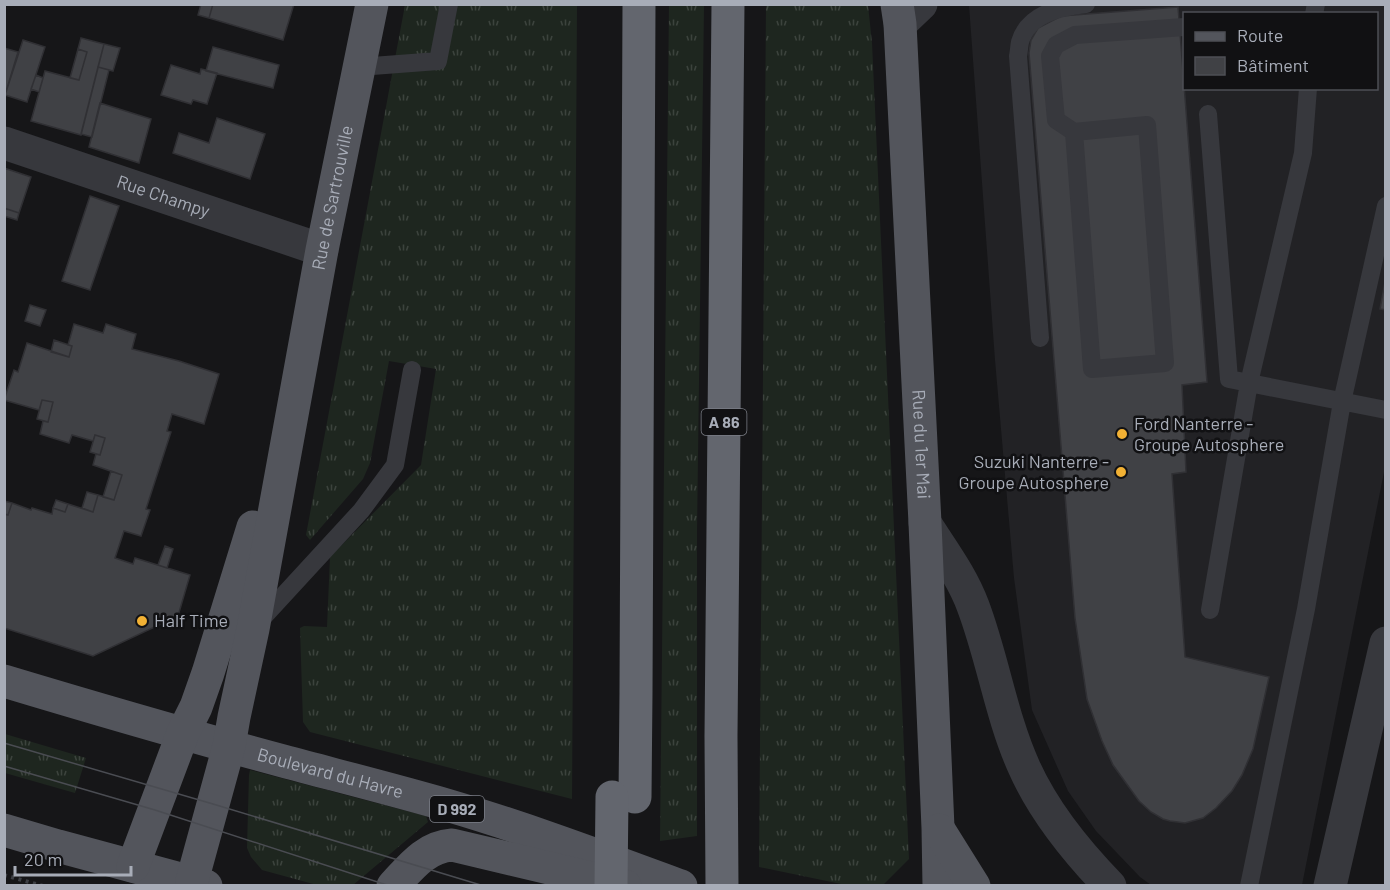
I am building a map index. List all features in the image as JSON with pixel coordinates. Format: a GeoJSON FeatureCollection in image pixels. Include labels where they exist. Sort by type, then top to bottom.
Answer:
{"type":"FeatureCollection","features":[{"type":"Feature","properties":{"kind":"highway"},"geometry":{"type":"LineString","coordinates":[[611,885],[636,693],[639,4]]}},
{"type":"Feature","properties":{"kind":"highway","name":"A 86"},"geometry":{"type":"LineString","coordinates":[[722,885],[728,4]]}},
{"type":"Feature","properties":{"kind":"highway"},"geometry":{"type":"LineString","coordinates":[[624,797],[633,885]]}},
{"type":"Feature","properties":{"kind":"main road","name":"Rue de Sartrouville"},"geometry":{"type":"LineString","coordinates":[[189,882],[229,746],[253,629],[322,250],[372,4]]}},
{"type":"Feature","properties":{"kind":"main road","name":"Rue du 1er Mai"},"geometry":{"type":"LineString","coordinates":[[906,11],[939,885]]}},
{"type":"Feature","properties":{"kind":"main road","name":"Rue de Sartrouville"},"geometry":{"type":"LineString","coordinates":[[130,876],[183,733],[196,707],[208,673],[296,391]]}},
{"type":"Feature","properties":{"kind":"main road","name":"D 992"},"geometry":{"type":"LineString","coordinates":[[4,681],[183,733]]}},
{"type":"Feature","properties":{"kind":"main road","name":"Boulevard du Havre"},"geometry":{"type":"LineString","coordinates":[[183,733],[452,807],[564,843],[681,885]]}},
{"type":"Feature","properties":{"kind":"main road"},"geometry":{"type":"LineString","coordinates":[[938,828],[974,885]]}},
{"type":"Feature","properties":{"kind":"main road"},"geometry":{"type":"LineString","coordinates":[[4,830],[58,846],[130,876],[189,882]]}},
{"type":"Feature","properties":{"kind":"main road"},"geometry":{"type":"LineString","coordinates":[[393,885],[426,853],[452,845],[625,885]]}},
{"type":"Feature","properties":{"kind":"street","name":"Rue Champy"},"geometry":{"type":"LineString","coordinates":[[4,143],[322,250]]}},
{"type":"Feature","properties":{"kind":"street"},"geometry":{"type":"LineString","coordinates":[[925,523],[956,571],[973,606],[1016,745],[1038,795],[1065,834],[1110,885]]}},
{"type":"Feature","properties":{"kind":"street"},"geometry":{"type":"LineString","coordinates":[[1330,885],[1380,686],[1386,643]]}},
{"type":"Feature","properties":{"kind":"lane"},"geometry":{"type":"LineString","coordinates":[[359,67],[438,61],[449,4]]}},
{"type":"Feature","properties":{"kind":"lane"},"geometry":{"type":"LineString","coordinates":[[1040,338],[1018,56],[1020,41],[1025,31],[1038,18],[1052,10],[1086,4]]}},
{"type":"Feature","properties":{"kind":"lane"},"geometry":{"type":"LineString","coordinates":[[1074,132],[1092,369],[1165,363],[1147,125],[1074,132],[1056,120],[1050,56],[1056,45],[1075,35],[1183,27]]}},
{"type":"Feature","properties":{"kind":"lane"},"geometry":{"type":"LineString","coordinates":[[1210,610],[1249,383],[1303,153],[1308,90]]}},
{"type":"Feature","properties":{"kind":"lane"},"geometry":{"type":"LineString","coordinates":[[1208,114],[1229,379],[1386,410]]}},
{"type":"Feature","properties":{"kind":"lane"},"geometry":{"type":"LineString","coordinates":[[1249,885],[1306,609],[1342,402],[1386,206]]}},
{"type":"Feature","properties":{"kind":"lane"},"geometry":{"type":"LineString","coordinates":[[253,629],[361,511],[395,465],[412,370]]}},
{"type":"Feature","properties":{"kind":"path"},"geometry":{"type":"LineString","coordinates":[[4,875],[43,885]]}},
{"type":"Feature","properties":{"kind":"shaded area"},"geometry":{"type":"Polygon","coordinates":[[[969,5],[1385,5],[1385,467],[1302,885],[1151,885],[1140,877],[1096,831],[1068,791],[1032,710],[1014,578],[995,360],[969,5]]]}},
{"type":"Feature","properties":{"kind":"green space"},"geometry":{"type":"Polygon","coordinates":[[[669,4],[704,5],[697,531],[697,836],[660,841],[669,4]]]}},
{"type":"Feature","properties":{"kind":"green space"},"geometry":{"type":"Polygon","coordinates":[[[405,5],[577,5],[572,799],[310,732],[303,722],[300,628],[304,626],[327,627],[330,557],[421,465],[436,369],[389,361],[370,463],[363,479],[310,540],[306,535],[405,5]]]}},
{"type":"Feature","properties":{"kind":"green space"},"geometry":{"type":"Polygon","coordinates":[[[766,5],[868,5],[872,43],[909,859],[883,885],[846,885],[759,867],[766,5]]]}},
{"type":"Feature","properties":{"kind":"green space"},"geometry":{"type":"Polygon","coordinates":[[[5,734],[86,758],[75,793],[5,773],[5,734]]]}},
{"type":"Feature","properties":{"kind":"green space"},"geometry":{"type":"Polygon","coordinates":[[[250,770],[426,816],[428,822],[353,885],[317,885],[262,870],[247,848],[250,770]]]}},
{"type":"Feature","properties":{"kind":"building"},"geometry":{"type":"Polygon","coordinates":[[[201,4],[213,4],[209,18],[198,15],[201,4]]]}},
{"type":"Feature","properties":{"kind":"building"},"geometry":{"type":"Polygon","coordinates":[[[213,4],[294,4],[283,40],[209,18],[213,4]]]}},
{"type":"Feature","properties":{"kind":"building","name":"Ford Nanterre - Groupe Autosphere"},"geometry":{"type":"Polygon","coordinates":[[[1178,7],[1207,382],[1182,385],[1186,472],[1172,474],[1185,657],[1269,677],[1253,749],[1242,775],[1232,791],[1216,808],[1203,818],[1185,823],[1163,819],[1139,801],[1113,765],[1087,699],[1075,618],[1029,53],[1031,40],[1038,28],[1061,16],[1178,7]]]}},
{"type":"Feature","properties":{"kind":"building"},"geometry":{"type":"Polygon","coordinates":[[[81,38],[104,44],[81,135],[31,121],[45,71],[79,80],[87,52],[78,49],[81,38]]]}},
{"type":"Feature","properties":{"kind":"building"},"geometry":{"type":"Polygon","coordinates":[[[23,40],[45,47],[27,102],[5,95],[23,40]]]}},
{"type":"Feature","properties":{"kind":"building"},"geometry":{"type":"Polygon","coordinates":[[[104,44],[120,48],[113,71],[98,67],[104,44]]]}},
{"type":"Feature","properties":{"kind":"building"},"geometry":{"type":"Polygon","coordinates":[[[213,47],[279,65],[273,88],[206,71],[213,47]]]}},
{"type":"Feature","properties":{"kind":"building"},"geometry":{"type":"Polygon","coordinates":[[[4,48],[18,52],[5,95],[4,95],[4,48]]]}},
{"type":"Feature","properties":{"kind":"building"},"geometry":{"type":"Polygon","coordinates":[[[78,49],[87,52],[79,80],[70,78],[78,49]]]}},
{"type":"Feature","properties":{"kind":"building"},"geometry":{"type":"Polygon","coordinates":[[[171,65],[200,74],[201,69],[217,73],[207,104],[193,100],[191,104],[161,95],[171,65]]]}},
{"type":"Feature","properties":{"kind":"building"},"geometry":{"type":"Polygon","coordinates":[[[98,67],[109,70],[92,137],[81,134],[98,67]]]}},
{"type":"Feature","properties":{"kind":"building"},"geometry":{"type":"Polygon","coordinates":[[[36,75],[43,78],[39,92],[31,89],[36,75]]]}},
{"type":"Feature","properties":{"kind":"building"},"geometry":{"type":"Polygon","coordinates":[[[100,103],[151,119],[139,163],[89,147],[100,103]]]}},
{"type":"Feature","properties":{"kind":"building"},"geometry":{"type":"Polygon","coordinates":[[[217,118],[265,134],[250,179],[173,153],[179,133],[209,143],[217,118]]]}},
{"type":"Feature","properties":{"kind":"building"},"geometry":{"type":"Polygon","coordinates":[[[4,168],[31,177],[19,213],[4,208],[4,168]]]}},
{"type":"Feature","properties":{"kind":"building"},"geometry":{"type":"Polygon","coordinates":[[[90,196],[119,206],[90,290],[62,281],[90,196]]]}},
{"type":"Feature","properties":{"kind":"building"},"geometry":{"type":"Polygon","coordinates":[[[4,208],[19,213],[17,220],[4,216],[4,208]]]}},
{"type":"Feature","properties":{"kind":"building"},"geometry":{"type":"Polygon","coordinates":[[[1386,277],[1386,310],[1380,309],[1386,277]]]}},
{"type":"Feature","properties":{"kind":"building"},"geometry":{"type":"Polygon","coordinates":[[[30,305],[46,310],[40,326],[25,321],[30,305]]]}},
{"type":"Feature","properties":{"kind":"building"},"geometry":{"type":"Polygon","coordinates":[[[74,324],[103,333],[106,324],[136,334],[132,349],[219,374],[204,424],[172,414],[167,431],[171,432],[146,509],[150,510],[141,536],[124,531],[115,558],[133,564],[135,558],[190,575],[178,616],[93,656],[4,628],[4,514],[8,515],[12,503],[52,514],[53,508],[65,512],[68,504],[93,512],[98,495],[114,500],[122,475],[93,465],[96,454],[100,455],[105,438],[95,435],[93,441],[72,435],[69,443],[40,434],[43,421],[48,422],[53,402],[42,400],[39,410],[4,400],[14,370],[18,372],[27,343],[69,357],[72,346],[68,345],[74,324]]]}},
{"type":"Feature","properties":{"kind":"building"},"geometry":{"type":"Polygon","coordinates":[[[54,340],[72,346],[69,357],[51,352],[54,340]]]}},
{"type":"Feature","properties":{"kind":"building"},"geometry":{"type":"Polygon","coordinates":[[[42,400],[53,402],[48,422],[37,419],[42,400]]]}},
{"type":"Feature","properties":{"kind":"building"},"geometry":{"type":"Polygon","coordinates":[[[95,435],[105,438],[100,455],[90,452],[95,435]]]}},
{"type":"Feature","properties":{"kind":"building"},"geometry":{"type":"Polygon","coordinates":[[[111,471],[122,475],[114,500],[103,497],[111,471]]]}},
{"type":"Feature","properties":{"kind":"building"},"geometry":{"type":"Polygon","coordinates":[[[87,492],[98,495],[93,512],[82,508],[87,492]]]}},
{"type":"Feature","properties":{"kind":"building"},"geometry":{"type":"Polygon","coordinates":[[[56,500],[68,504],[65,512],[53,508],[56,500]]]}},
{"type":"Feature","properties":{"kind":"building"},"geometry":{"type":"Polygon","coordinates":[[[4,501],[12,503],[8,515],[4,514],[4,501]]]}},
{"type":"Feature","properties":{"kind":"building"},"geometry":{"type":"Polygon","coordinates":[[[165,546],[173,549],[167,568],[158,565],[165,546]]]}},
{"type":"Feature","properties":{"kind":"tram line"},"geometry":{"type":"LineString","coordinates":[[4,743],[484,886]]}},
{"type":"Feature","properties":{"kind":"tram line"},"geometry":{"type":"LineString","coordinates":[[4,766],[155,810],[390,886]]}},
{"type":"Feature","properties":{"kind":"place","name":"Ford Nanterre - Groupe Autosphere"},"geometry":{"type":"Point","coordinates":[1122,434]}},
{"type":"Feature","properties":{"kind":"place","name":"Suzuki Nanterre - Groupe Autosphere"},"geometry":{"type":"Point","coordinates":[1121,472]}},
{"type":"Feature","properties":{"kind":"place","name":"Half Time"},"geometry":{"type":"Point","coordinates":[142,621]}}]}
